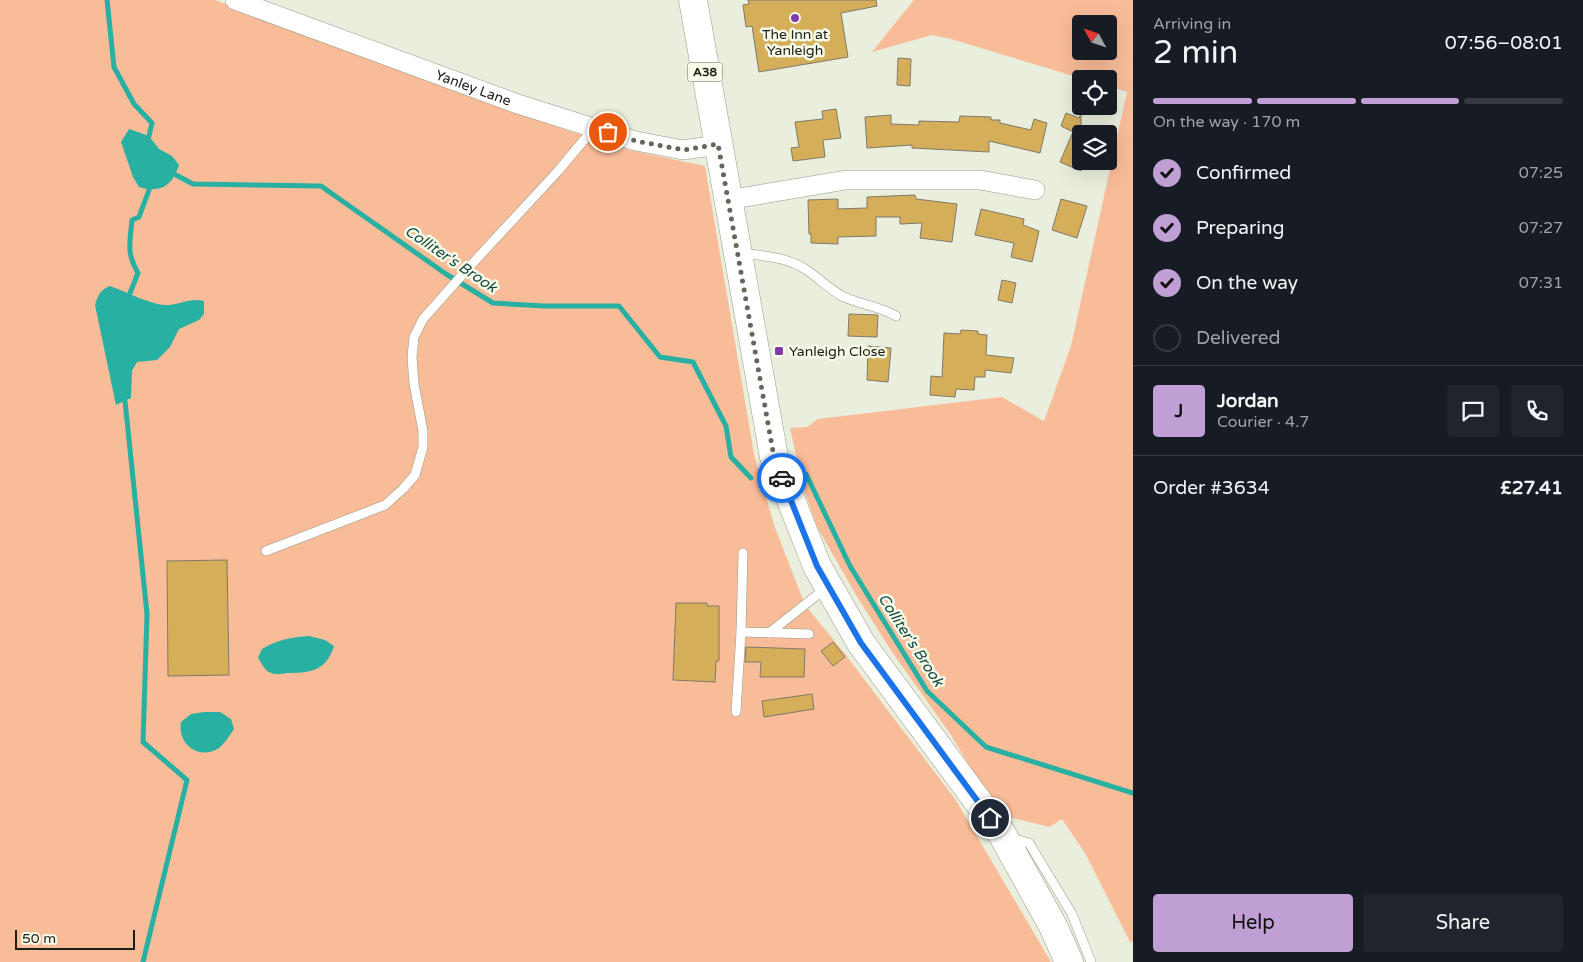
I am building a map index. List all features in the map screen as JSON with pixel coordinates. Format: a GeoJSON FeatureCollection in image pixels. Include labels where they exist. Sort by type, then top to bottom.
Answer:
{"type":"FeatureCollection","features":[{"type":"Feature","properties":{"kind":"highway","name":"A38"},"geometry":{"type":"LineString","coordinates":[[693,0],[774,457],[817,566],[861,643],[1002,834],[1053,926],[1069,962]]}},
{"type":"Feature","properties":{"kind":"street","name":"Yanley Lane"},"geometry":{"type":"LineString","coordinates":[[235,0],[518,104],[636,141],[684,150],[718,144]]}},
{"type":"Feature","properties":{"kind":"street"},"geometry":{"type":"LineString","coordinates":[[728,200],[846,180],[980,180],[1035,190]]}},
{"type":"Feature","properties":{"kind":"lane"},"geometry":{"type":"LineString","coordinates":[[266,552],[385,505],[404,489],[415,475],[421,456],[423,431],[414,384],[412,357],[414,337],[423,320],[444,294],[558,172],[594,128]]}},
{"type":"Feature","properties":{"kind":"lane"},"geometry":{"type":"LineString","coordinates":[[737,252],[782,259],[804,268],[841,295],[866,305],[886,310],[896,316]]}},
{"type":"Feature","properties":{"kind":"lane"},"geometry":{"type":"LineString","coordinates":[[736,712],[743,553]]}},
{"type":"Feature","properties":{"kind":"lane"},"geometry":{"type":"LineString","coordinates":[[770,633],[828,586]]}},
{"type":"Feature","properties":{"kind":"lane"},"geometry":{"type":"LineString","coordinates":[[741,632],[809,634]]}},
{"type":"Feature","properties":{"kind":"lane"},"geometry":{"type":"LineString","coordinates":[[1002,834],[1029,843],[1072,914],[1091,962]]}},
{"type":"Feature","properties":{"kind":"shaded area"},"geometry":{"type":"Polygon","coordinates":[[[0,0],[215,0],[569,131],[629,150],[705,166],[754,454],[774,525],[805,605],[845,654],[955,799],[1051,962],[0,962],[0,0]]]}},
{"type":"Feature","properties":{"kind":"shaded area"},"geometry":{"type":"Polygon","coordinates":[[[914,0],[1133,0],[1133,941],[1130,942],[1085,853],[1062,819],[1049,827],[1005,816],[892,652],[856,595],[817,527],[803,487],[790,428],[807,427],[818,419],[1002,397],[1044,421],[1071,346],[1110,170],[1117,170],[1117,137],[1127,92],[1117,89],[1117,70],[1072,70],[1072,76],[932,35],[872,52],[914,0]]]}},
{"type":"Feature","properties":{"kind":"water"},"geometry":{"type":"Polygon","coordinates":[[[129,129],[149,136],[159,149],[172,156],[179,165],[173,179],[169,183],[153,189],[139,187],[133,177],[121,142],[129,129]]]}},
{"type":"Feature","properties":{"kind":"water"},"geometry":{"type":"Polygon","coordinates":[[[110,286],[146,300],[166,305],[195,300],[204,301],[204,314],[199,320],[179,329],[170,347],[157,360],[137,362],[132,371],[131,398],[116,405],[95,305],[100,293],[110,286]]]}},
{"type":"Feature","properties":{"kind":"water"},"geometry":{"type":"Polygon","coordinates":[[[309,636],[325,640],[334,646],[327,661],[316,669],[274,674],[267,671],[258,658],[262,649],[273,643],[290,638],[309,636]]]}},
{"type":"Feature","properties":{"kind":"water"},"geometry":{"type":"Polygon","coordinates":[[[220,712],[231,719],[234,729],[219,748],[204,753],[191,748],[186,743],[182,737],[181,722],[191,714],[220,712]]]}},
{"type":"Feature","properties":{"kind":"building"},"geometry":{"type":"Polygon","coordinates":[[[748,0],[876,0],[877,6],[841,13],[848,57],[759,72],[752,26],[746,27],[743,5],[749,4],[748,0]]]}},
{"type":"Feature","properties":{"kind":"building"},"geometry":{"type":"Polygon","coordinates":[[[898,58],[911,59],[910,86],[897,85],[898,58]]]}},
{"type":"Feature","properties":{"kind":"building"},"geometry":{"type":"Polygon","coordinates":[[[836,109],[841,138],[823,140],[825,157],[793,161],[791,148],[799,147],[795,122],[823,119],[822,111],[836,109]]]}},
{"type":"Feature","properties":{"kind":"building"},"geometry":{"type":"Polygon","coordinates":[[[1066,113],[1079,118],[1081,115],[1081,125],[1072,125],[1072,132],[1061,126],[1066,113]]]}},
{"type":"Feature","properties":{"kind":"building"},"geometry":{"type":"Polygon","coordinates":[[[891,115],[891,124],[919,125],[919,121],[959,122],[960,116],[991,117],[991,120],[1000,120],[1000,123],[1031,130],[1034,119],[1047,123],[1040,153],[989,141],[989,152],[912,148],[912,145],[867,148],[865,117],[891,115]]]}},
{"type":"Feature","properties":{"kind":"building"},"geometry":{"type":"Polygon","coordinates":[[[1072,134],[1072,167],[1060,162],[1072,134]]]}},
{"type":"Feature","properties":{"kind":"building"},"geometry":{"type":"Polygon","coordinates":[[[915,195],[916,199],[957,204],[952,242],[920,238],[922,223],[900,224],[900,217],[876,217],[876,236],[838,237],[838,244],[811,243],[808,200],[838,199],[838,209],[867,208],[867,197],[915,195]]]}},
{"type":"Feature","properties":{"kind":"building"},"geometry":{"type":"Polygon","coordinates":[[[1061,199],[1087,206],[1077,238],[1052,230],[1061,199]]]}},
{"type":"Feature","properties":{"kind":"building"},"geometry":{"type":"Polygon","coordinates":[[[981,209],[1024,219],[1023,225],[1039,231],[1032,262],[1011,257],[1014,243],[975,235],[981,209]]]}},
{"type":"Feature","properties":{"kind":"building"},"geometry":{"type":"Polygon","coordinates":[[[1002,280],[1016,283],[1012,303],[998,300],[1002,280]]]}},
{"type":"Feature","properties":{"kind":"building"},"geometry":{"type":"Polygon","coordinates":[[[849,314],[878,315],[877,337],[848,336],[849,314]]]}},
{"type":"Feature","properties":{"kind":"building"},"geometry":{"type":"Polygon","coordinates":[[[961,330],[978,331],[978,334],[987,335],[986,355],[1014,358],[1011,373],[985,370],[985,377],[975,377],[974,390],[956,389],[955,397],[930,395],[931,376],[942,377],[944,333],[960,334],[961,330]]]}},
{"type":"Feature","properties":{"kind":"building"},"geometry":{"type":"Polygon","coordinates":[[[868,346],[891,348],[888,382],[867,380],[868,346]]]}},
{"type":"Feature","properties":{"kind":"building"},"geometry":{"type":"Polygon","coordinates":[[[227,560],[229,675],[168,676],[167,561],[227,560]]]}},
{"type":"Feature","properties":{"kind":"building"},"geometry":{"type":"Polygon","coordinates":[[[676,603],[707,603],[707,606],[719,606],[719,661],[716,661],[715,682],[673,680],[676,603]]]}},
{"type":"Feature","properties":{"kind":"building"},"geometry":{"type":"Polygon","coordinates":[[[833,642],[845,657],[833,666],[821,651],[833,642]]]}},
{"type":"Feature","properties":{"kind":"building"},"geometry":{"type":"Polygon","coordinates":[[[746,647],[805,649],[804,677],[760,677],[761,662],[745,662],[746,647]]]}},
{"type":"Feature","properties":{"kind":"building"},"geometry":{"type":"Polygon","coordinates":[[[812,694],[814,709],[764,717],[762,701],[812,694]]]}},
{"type":"Feature","properties":{"kind":"waterway","name":"Colliter's Brook"},"geometry":{"type":"LineString","coordinates":[[107,0],[114,67],[134,104],[152,123],[149,136]]}},
{"type":"Feature","properties":{"kind":"waterway","name":"Colliter's Brook"},"geometry":{"type":"LineString","coordinates":[[176,175],[193,184],[321,186],[446,274],[493,303],[544,306],[619,306],[660,357],[693,362],[726,426],[731,457],[751,478]]}},
{"type":"Feature","properties":{"kind":"waterway"},"geometry":{"type":"LineString","coordinates":[[130,293],[138,273],[130,253],[132,220],[139,217],[149,190]]}},
{"type":"Feature","properties":{"kind":"waterway"},"geometry":{"type":"LineString","coordinates":[[125,401],[147,614],[143,742],[187,780],[143,962]]}},
{"type":"Feature","properties":{"kind":"waterway","name":"Colliter's Brook"},"geometry":{"type":"LineString","coordinates":[[806,474],[850,566],[927,691],[986,747],[1133,793]]}},
{"type":"Feature","properties":{"kind":"way so far"},"geometry":{"type":"LineString","coordinates":[[608,132],[636,141],[684,150],[718,144],[774,457],[782,478]]}},
{"type":"Feature","properties":{"kind":"place","name":"The Inn at Yanleigh"},"geometry":{"type":"Point","coordinates":[795,18]}},
{"type":"Feature","properties":{"kind":"place","name":"Yanleigh Close"},"geometry":{"type":"Point","coordinates":[779,351]}},
{"type":"Feature","properties":{"kind":"route"},"geometry":{"type":"LineString","coordinates":[[782,478],[817,566],[861,643],[990,818]]}}]}
